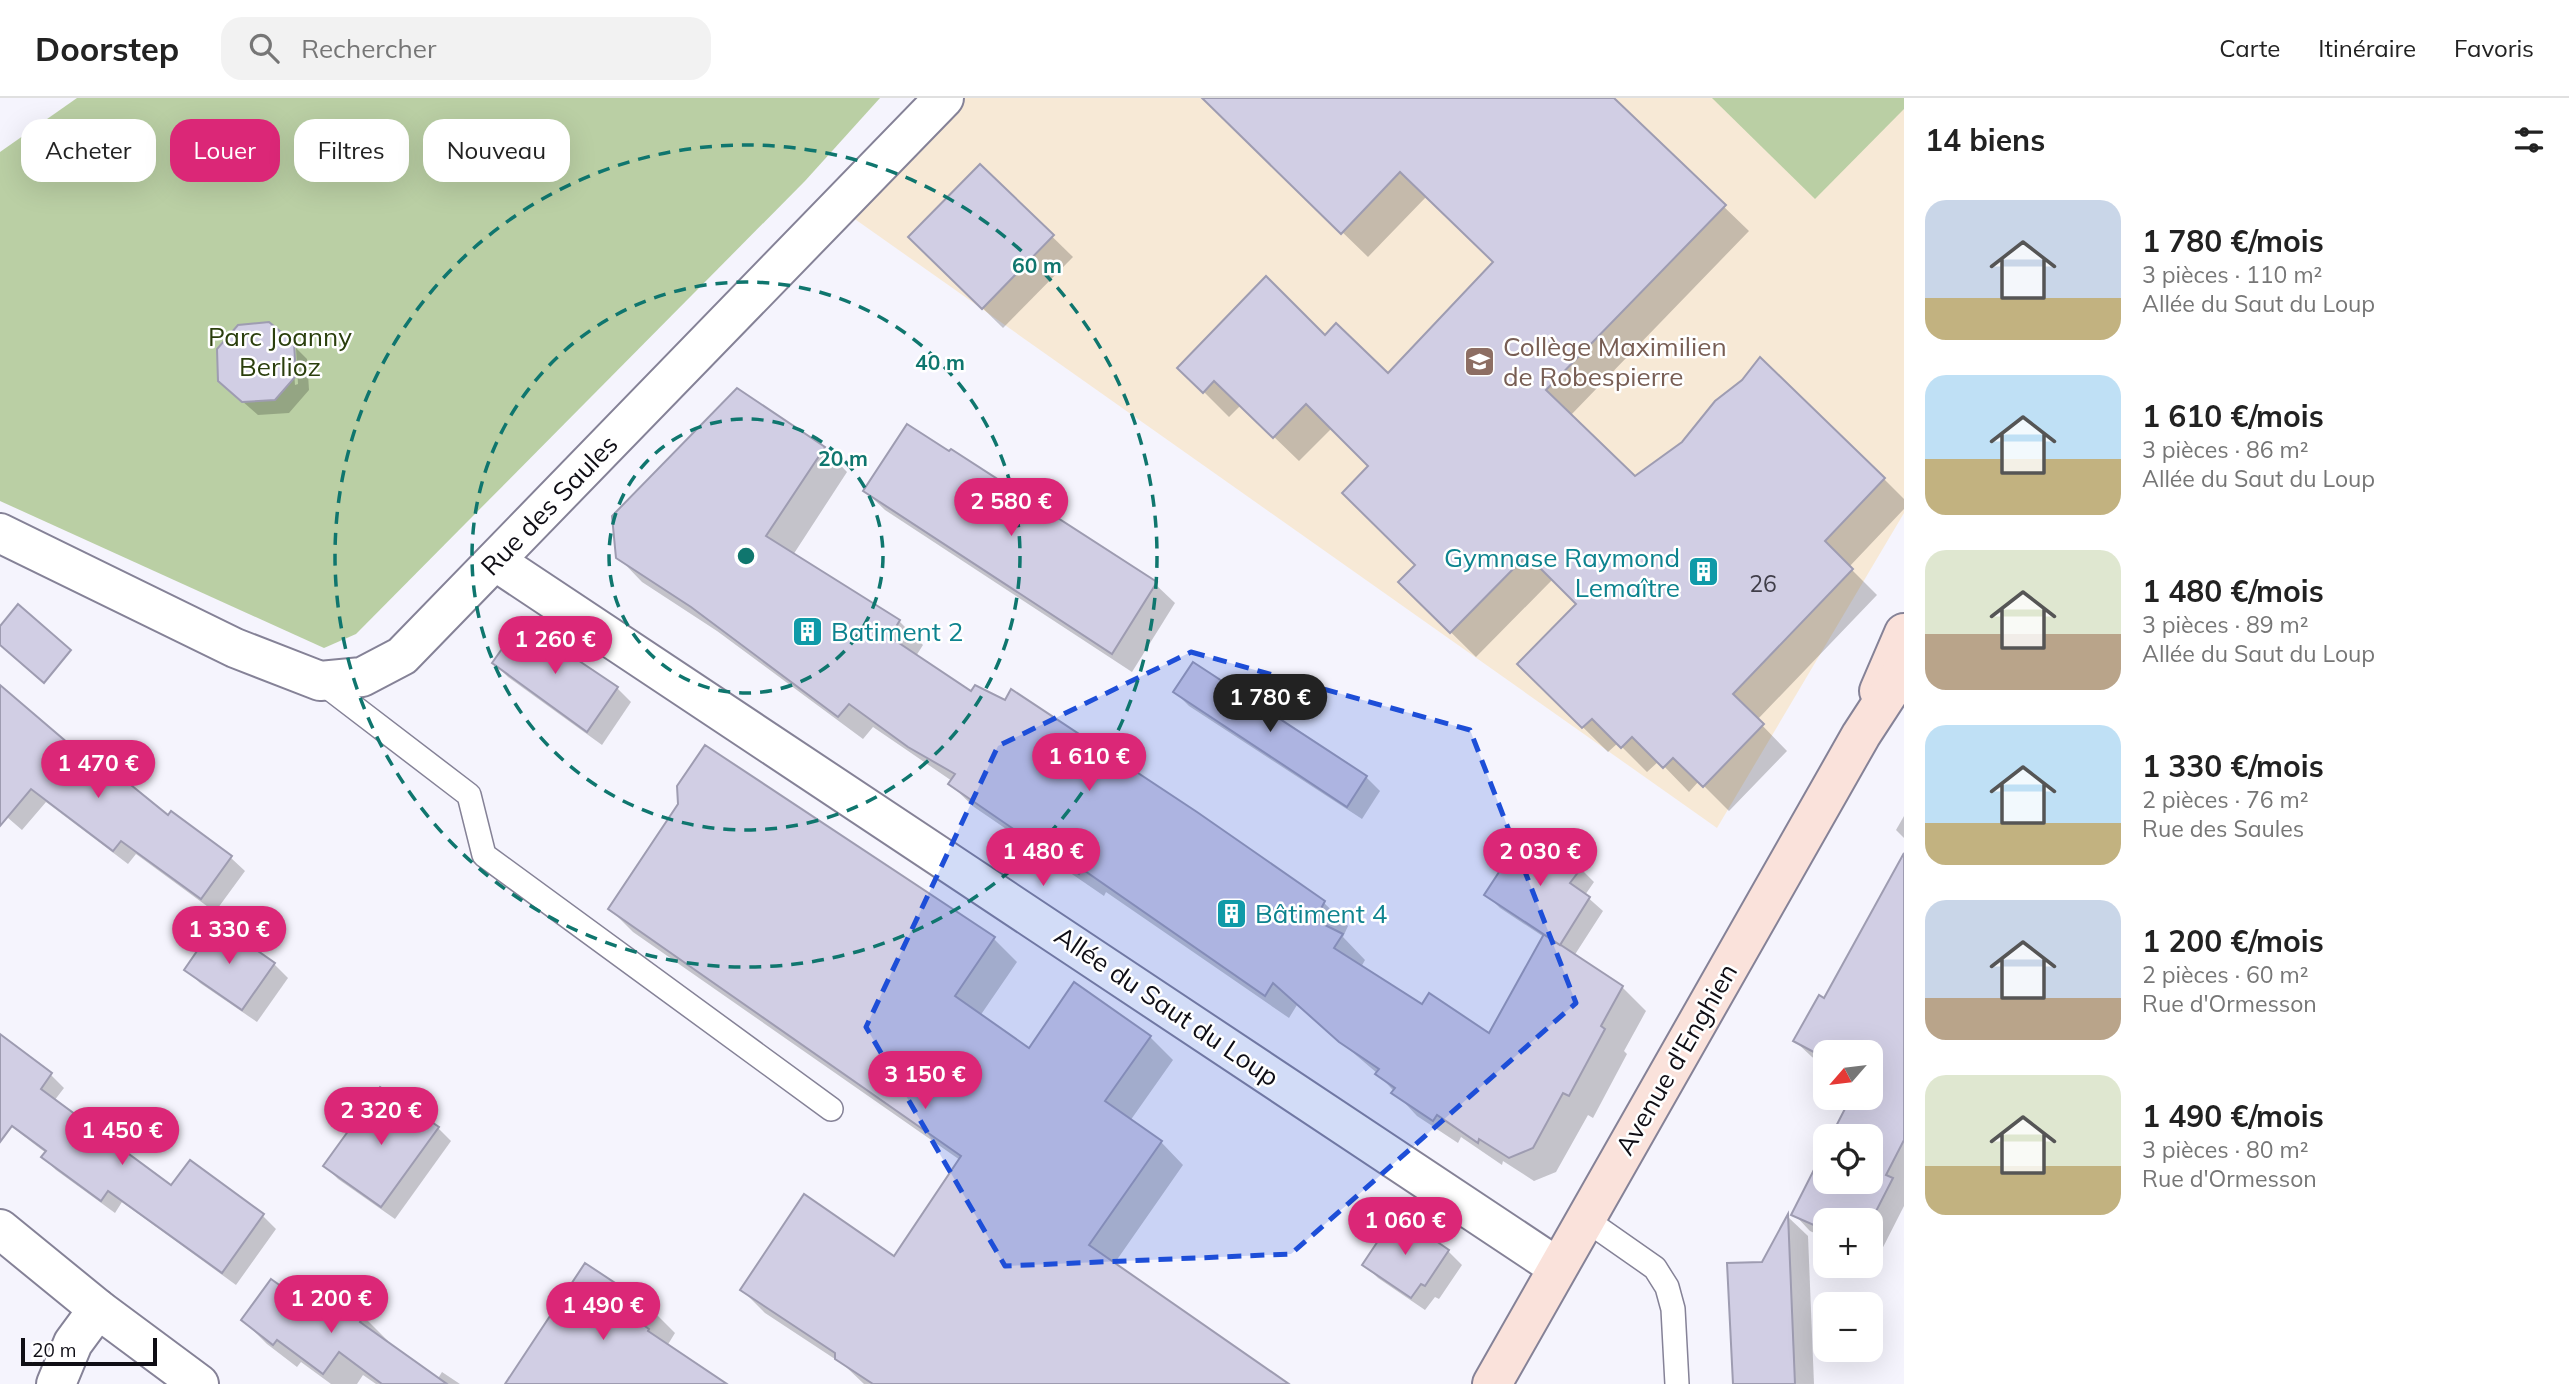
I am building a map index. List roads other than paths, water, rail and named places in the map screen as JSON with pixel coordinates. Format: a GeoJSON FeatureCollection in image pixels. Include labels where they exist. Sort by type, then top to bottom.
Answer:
{"type":"FeatureCollection","features":[{"type":"Feature","properties":{"kind":"main road","name":"Avenue d'Enghien"},"geometry":{"type":"LineString","coordinates":[[1861,735],[1904,633]]}},
{"type":"Feature","properties":{"kind":"main road","name":"Avenue d'Enghien"},"geometry":{"type":"LineString","coordinates":[[1492,1384],[1861,735],[1904,669]]}},
{"type":"Feature","properties":{"kind":"street","name":"Rue des Saules"},"geometry":{"type":"LineString","coordinates":[[0,533],[235,648],[320,681],[362,677],[402,656],[944,98]]}},
{"type":"Feature","properties":{"kind":"street","name":"Allée du Saut du Loup"},"geometry":{"type":"LineString","coordinates":[[495,561],[1558,1266]]}},
{"type":"Feature","properties":{"kind":"street"},"geometry":{"type":"LineString","coordinates":[[0,1229],[97,1309],[199,1384]]}},
{"type":"Feature","properties":{"kind":"street"},"geometry":{"type":"LineString","coordinates":[[56,1384],[73,1343],[97,1309]]}},
{"type":"Feature","properties":{"kind":"lane"},"geometry":{"type":"LineString","coordinates":[[320,681],[469,795],[484,855],[831,1109]]}},
{"type":"Feature","properties":{"kind":"lane"},"geometry":{"type":"LineString","coordinates":[[1585,1219],[1655,1268],[1667,1287],[1672,1309],[1677,1384]]}},
{"type":"Feature","properties":{"kind":"place","name":"Collège Maximilien de Robespierre"},"geometry":{"type":"Point","coordinates":[1480,361]}},
{"type":"Feature","properties":{"kind":"place","name":"Gymnase Raymond Lemaître"},"geometry":{"type":"Point","coordinates":[1703,572]}},
{"type":"Feature","properties":{"kind":"place","name":"Batiment 2"},"geometry":{"type":"Point","coordinates":[808,631]}},
{"type":"Feature","properties":{"kind":"place","name":"Bâtiment 4"},"geometry":{"type":"Point","coordinates":[1232,913]}},
{"type":"Feature","properties":{"kind":"park label","name":"Parc Joanny Berlioz"},"geometry":{"type":"Point","coordinates":[280,351]}}]}
